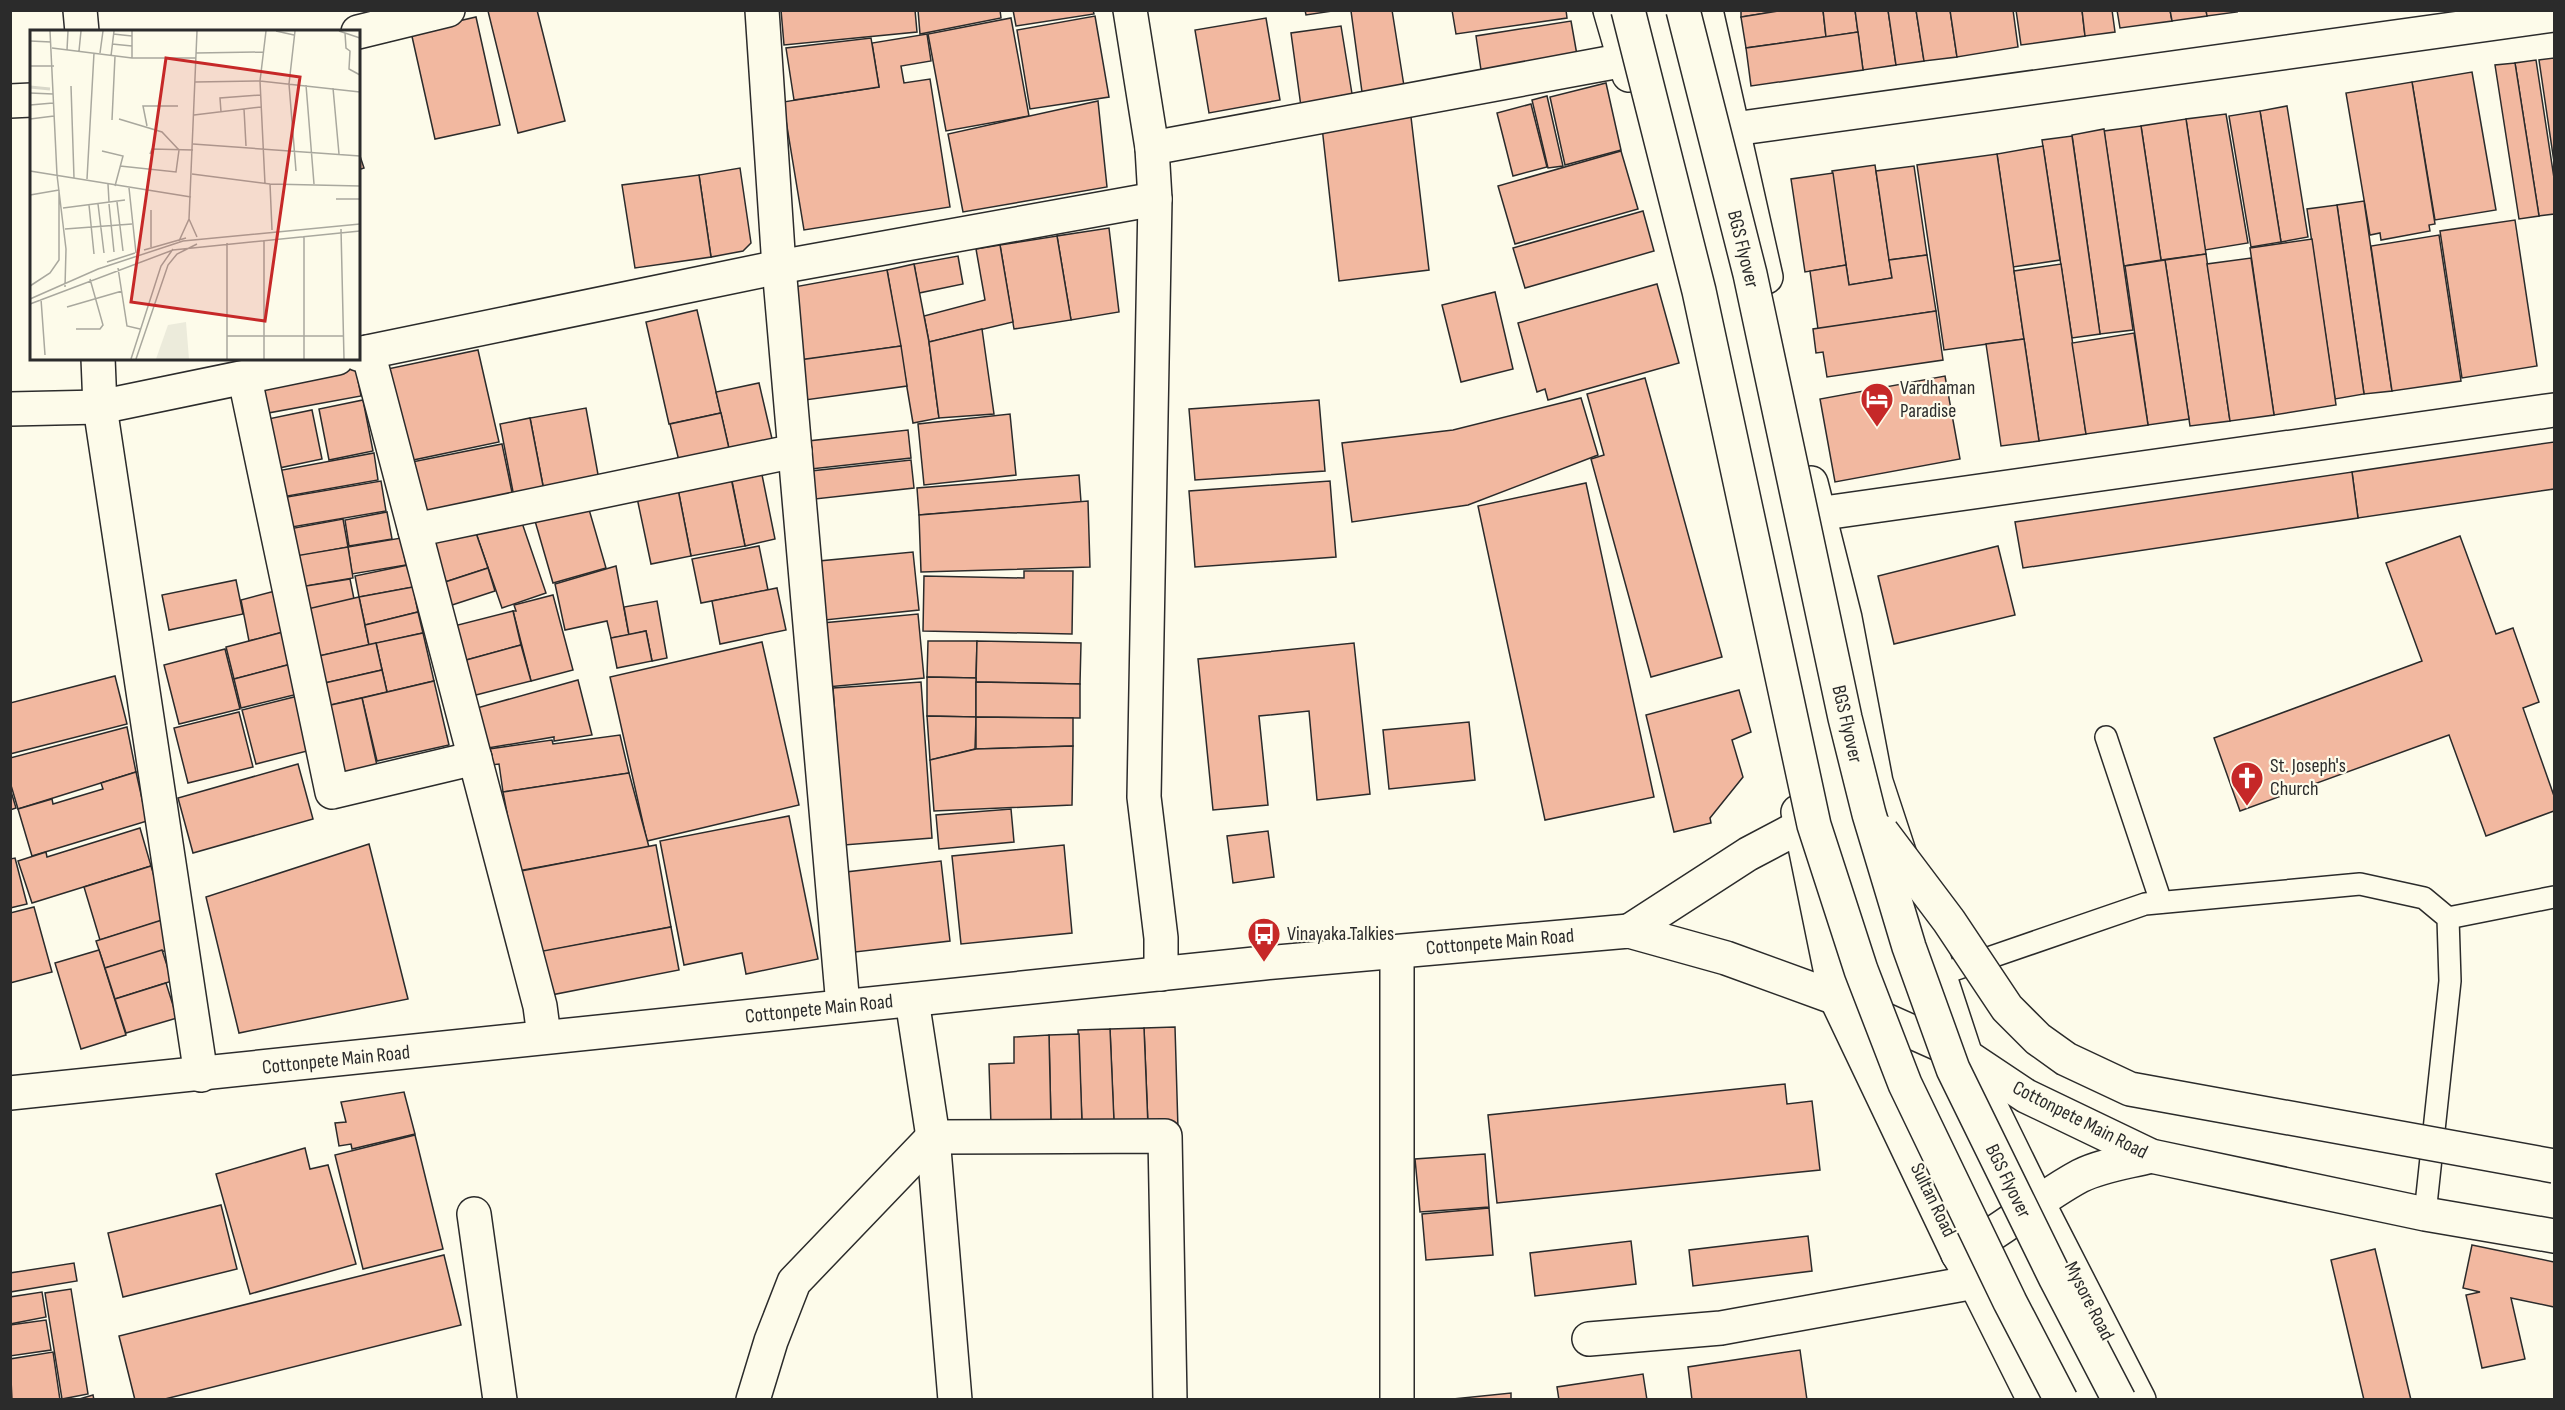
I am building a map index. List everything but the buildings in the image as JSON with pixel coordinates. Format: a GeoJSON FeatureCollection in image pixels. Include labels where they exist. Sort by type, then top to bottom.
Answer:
{"type":"FeatureCollection","features":[{"type":"Feature","properties":{"kind":"main road"},"geometry":{"type":"LineString","coordinates":[[80,10],[82,30]]}},
{"type":"Feature","properties":{"kind":"main road"},"geometry":{"type":"LineString","coordinates":[[360,32],[448,10]]}},
{"type":"Feature","properties":{"kind":"main road"},"geometry":{"type":"LineString","coordinates":[[762,10],[779,267],[843,1006]]}},
{"type":"Feature","properties":{"kind":"main road"},"geometry":{"type":"LineString","coordinates":[[1130,10],[1152,148],[1155,199],[1144,797],[1161,938],[1161,974]]}},
{"type":"Feature","properties":{"kind":"main road","name":"Sultan Road"},"geometry":{"type":"LineString","coordinates":[[1611,10],[1687,291],[1836,998],[1958,1254],[1975,1282],[2034,1400]]}},
{"type":"Feature","properties":{"kind":"main road"},"geometry":{"type":"LineString","coordinates":[[1628,10],[1699,291],[1814,825],[1861,970],[1905,1084],[2010,1302],[2061,1400]]}},
{"type":"Feature","properties":{"kind":"main road","name":"BGS Flyover"},"geometry":{"type":"LineString","coordinates":[[1683,10],[1750,274],[1826,635],[1869,814],[1909,947],[1953,1069],[2056,1279],[2120,1400]]}},
{"type":"Feature","properties":{"kind":"main road","name":"Mysore Road"},"geometry":{"type":"LineString","coordinates":[[1706,10],[1817,513],[1845,618],[1876,782],[1966,1056],[2139,1400]]}},
{"type":"Feature","properties":{"kind":"main road"},"geometry":{"type":"LineString","coordinates":[[1734,129],[2554,15]]}},
{"type":"Feature","properties":{"kind":"main road"},"geometry":{"type":"LineString","coordinates":[[1152,148],[1625,60]]}},
{"type":"Feature","properties":{"kind":"main road"},"geometry":{"type":"LineString","coordinates":[[10,101],[30,100]]}},
{"type":"Feature","properties":{"kind":"main road"},"geometry":{"type":"LineString","coordinates":[[544,1036],[540,1006],[415,530],[363,353],[779,267],[1155,199]]}},
{"type":"Feature","properties":{"kind":"main road"},"geometry":{"type":"LineString","coordinates":[[98,360],[100,407],[201,1075]]}},
{"type":"Feature","properties":{"kind":"main road"},"geometry":{"type":"LineString","coordinates":[[10,409],[100,407],[245,379],[328,360]]}},
{"type":"Feature","properties":{"kind":"main road"},"geometry":{"type":"LineString","coordinates":[[245,379],[332,792],[475,758]]}},
{"type":"Feature","properties":{"kind":"main road"},"geometry":{"type":"LineString","coordinates":[[1817,513],[2554,410]]}},
{"type":"Feature","properties":{"kind":"main road"},"geometry":{"type":"LineString","coordinates":[[415,530],[795,452]]}},
{"type":"Feature","properties":{"kind":"main road"},"geometry":{"type":"LineString","coordinates":[[1869,814],[1949,921],[2007,1008],[2038,1039],[2066,1059],[2130,1089],[2554,1166]]}},
{"type":"Feature","properties":{"kind":"main road","name":"Cottonpete Main Road"},"geometry":{"type":"LineString","coordinates":[[1629,931],[1748,854],[1801,826]]}},
{"type":"Feature","properties":{"kind":"main road","name":"Cottonpete Main Road"},"geometry":{"type":"LineString","coordinates":[[10,1093],[1161,974],[1629,931],[1726,958],[1836,998],[1966,1056],[2026,1096],[2151,1156],[2425,1214],[2554,1236]]}},
{"type":"Feature","properties":{"kind":"main road"},"geometry":{"type":"LineString","coordinates":[[1397,952],[1397,1400]]}},
{"type":"Feature","properties":{"kind":"main road"},"geometry":{"type":"LineString","coordinates":[[912,1000],[933,1137],[955,1400]]}},
{"type":"Feature","properties":{"kind":"main road"},"geometry":{"type":"LineString","coordinates":[[753,1400],[771,1341],[794,1282],[933,1137],[1165,1136],[1170,1400]]}},
{"type":"Feature","properties":{"kind":"main road"},"geometry":{"type":"LineString","coordinates":[[1958,1254],[1986,1240],[2080,1176],[2104,1167],[2151,1156]]}},
{"type":"Feature","properties":{"kind":"main road"},"geometry":{"type":"LineString","coordinates":[[474,1214],[500,1400]]}},
{"type":"Feature","properties":{"kind":"main road"},"geometry":{"type":"LineString","coordinates":[[1589,1340],[1721,1328],[1975,1282]]}},
{"type":"Feature","properties":{"kind":"lane"},"geometry":{"type":"LineString","coordinates":[[2106,737],[2161,902]]}},
{"type":"Feature","properties":{"kind":"lane"},"geometry":{"type":"LineString","coordinates":[[1939,975],[2145,904],[2360,884],[2424,898],[2448,918],[2450,981],[2425,1214]]}},
{"type":"Feature","properties":{"kind":"lane"},"geometry":{"type":"LineString","coordinates":[[2448,918],[2554,897]]}},
{"type":"Feature","properties":{"kind":"place","name":"Vardhaman Paradise"},"geometry":{"type":"Point","coordinates":[1877,428]}},
{"type":"Feature","properties":{"kind":"place","name":"St. Joseph's Church"},"geometry":{"type":"Point","coordinates":[2247,807]}},
{"type":"Feature","properties":{"kind":"place","name":"Vinayaka Talkies"},"geometry":{"type":"Point","coordinates":[1264,963]}}]}
